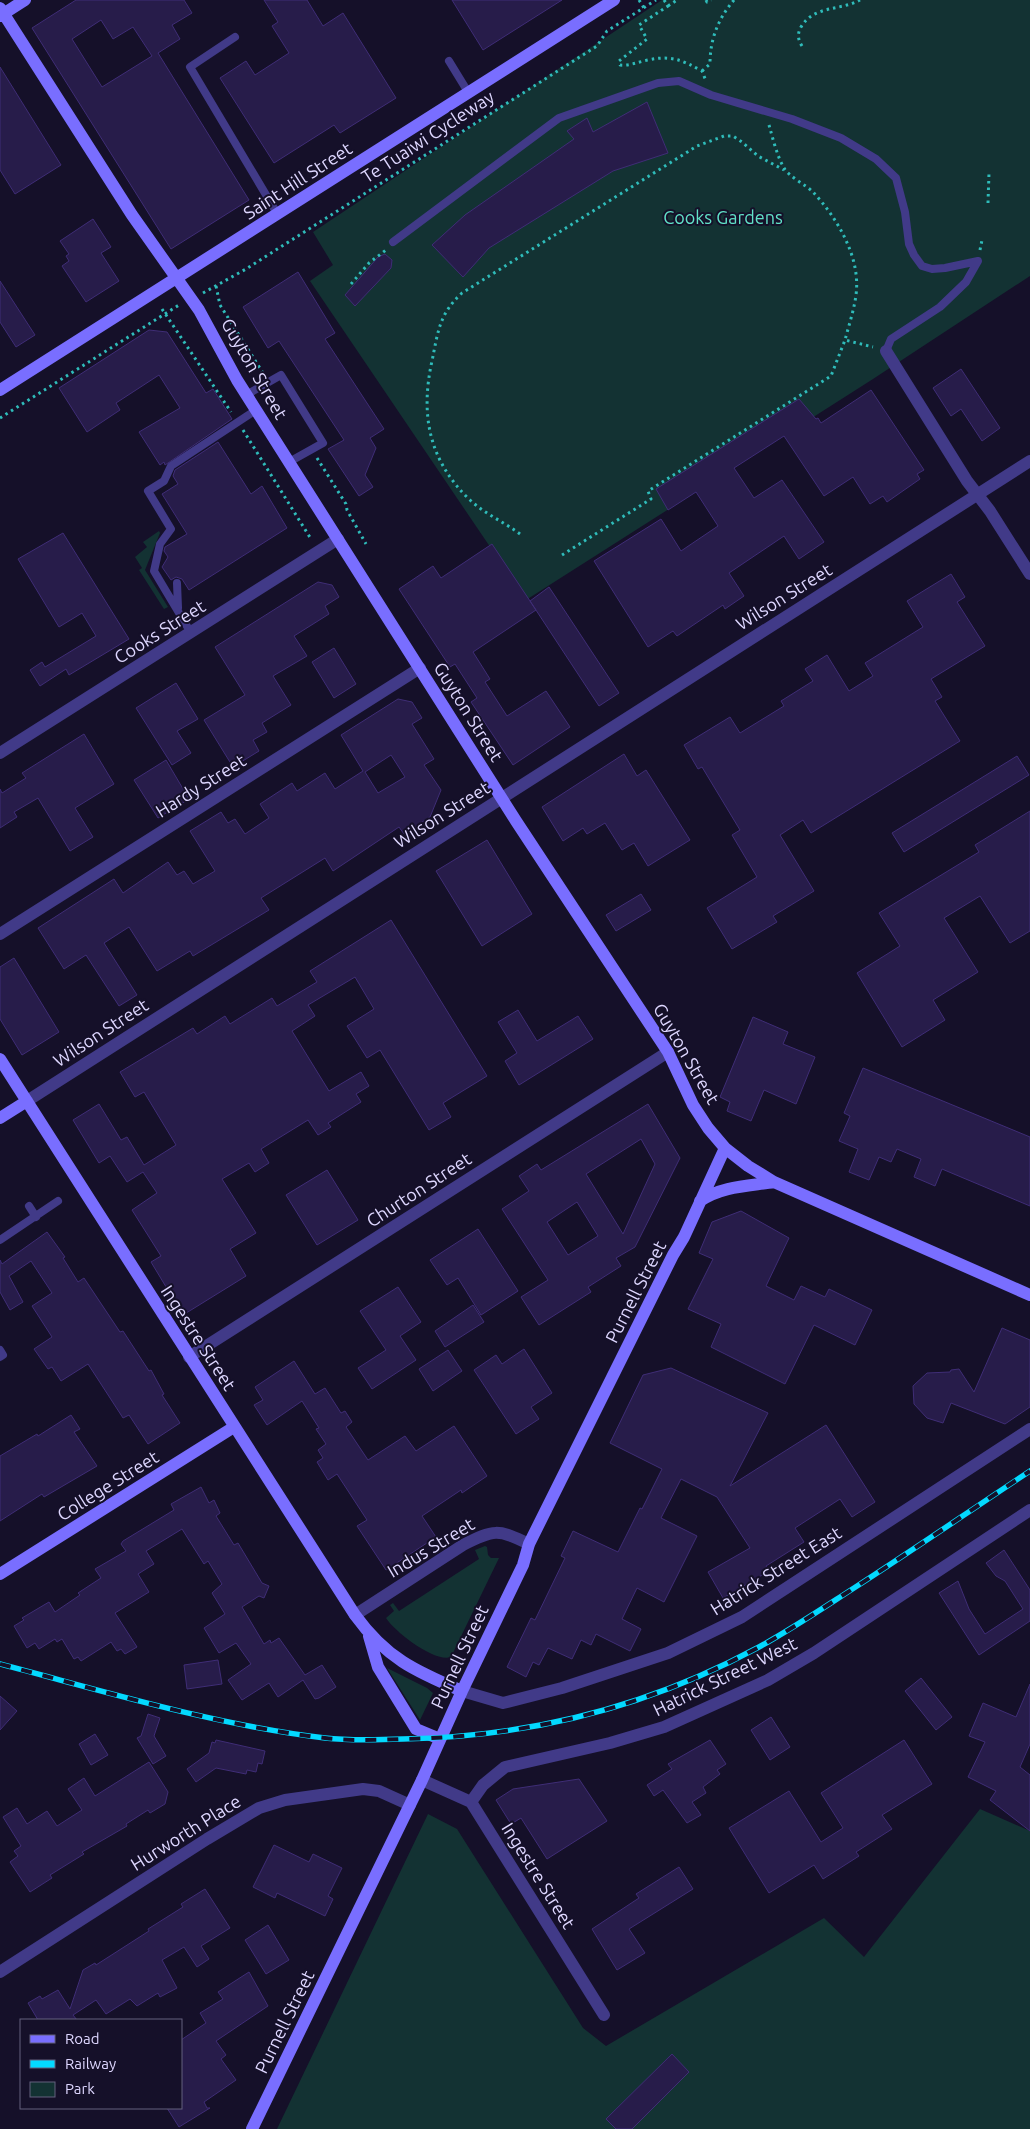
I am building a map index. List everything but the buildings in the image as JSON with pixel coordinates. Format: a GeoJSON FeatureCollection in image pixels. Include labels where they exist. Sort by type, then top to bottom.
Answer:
{"type":"FeatureCollection","features":[{"type":"Feature","properties":{"kind":"main road"},"geometry":{"type":"LineString","coordinates":[[1,13],[25,0]]}},
{"type":"Feature","properties":{"kind":"main road","name":"Saint Hill Street"},"geometry":{"type":"LineString","coordinates":[[0,390],[614,0]]}},
{"type":"Feature","properties":{"kind":"main road","name":"Guyton Street"},"geometry":{"type":"LineString","coordinates":[[1,13],[132,215],[199,310],[246,395],[502,798],[668,1052],[693,1105],[708,1128],[725,1148],[748,1166],[774,1182],[1030,1295]]}},
{"type":"Feature","properties":{"kind":"main road","name":"Ingestre Street"},"geometry":{"type":"LineString","coordinates":[[0,1059],[368,1634],[407,1666],[462,1691]]}},
{"type":"Feature","properties":{"kind":"main road","name":"Wilson Street"},"geometry":{"type":"LineString","coordinates":[[0,1118],[27,1102]]}},
{"type":"Feature","properties":{"kind":"main road","name":"Purnell Street"},"geometry":{"type":"LineString","coordinates":[[252,2129],[422,1780],[462,1691],[523,1565],[529,1544],[673,1255],[684,1237],[725,1148]]}},
{"type":"Feature","properties":{"kind":"main road"},"geometry":{"type":"LineString","coordinates":[[700,1201],[709,1195],[729,1188],[774,1182]]}},
{"type":"Feature","properties":{"kind":"main road","name":"College Street"},"geometry":{"type":"LineString","coordinates":[[0,1574],[234,1427]]}},
{"type":"Feature","properties":{"kind":"main road","name":"Ingestre Street"},"geometry":{"type":"LineString","coordinates":[[368,1634],[378,1667],[416,1729],[440,1739]]}},
{"type":"Feature","properties":{"kind":"street"},"geometry":{"type":"LineString","coordinates":[[886,351],[967,481],[1030,574]]}},
{"type":"Feature","properties":{"kind":"street","name":"Wilson Street"},"geometry":{"type":"LineString","coordinates":[[27,1102],[1030,461]]}},
{"type":"Feature","properties":{"kind":"street","name":"Cooks Street"},"geometry":{"type":"LineString","coordinates":[[0,753],[338,539]]}},
{"type":"Feature","properties":{"kind":"street","name":"Hardy Street"},"geometry":{"type":"LineString","coordinates":[[0,934],[420,668]]}},
{"type":"Feature","properties":{"kind":"street","name":"Churton Street"},"geometry":{"type":"LineString","coordinates":[[189,1357],[668,1052]]}},
{"type":"Feature","properties":{"kind":"street","name":"Hatrick Street East"},"geometry":{"type":"LineString","coordinates":[[462,1691],[503,1703],[562,1688],[668,1653],[742,1617],[1030,1429]]}},
{"type":"Feature","properties":{"kind":"street","name":"Hatrick Street West"},"geometry":{"type":"LineString","coordinates":[[471,1802],[483,1785],[505,1767],[610,1743],[664,1727],[768,1680],[814,1653],[1030,1510]]}},
{"type":"Feature","properties":{"kind":"street","name":"Indus Street"},"geometry":{"type":"LineString","coordinates":[[355,1616],[463,1545],[481,1536],[494,1532],[506,1534],[529,1544]]}},
{"type":"Feature","properties":{"kind":"street"},"geometry":{"type":"LineString","coordinates":[[422,1780],[471,1802]]}},
{"type":"Feature","properties":{"kind":"street","name":"Hurworth Place"},"geometry":{"type":"LineString","coordinates":[[0,1972],[207,1839],[259,1808],[284,1800],[363,1788],[380,1791],[410,1805]]}},
{"type":"Feature","properties":{"kind":"street","name":"Ingestre Street"},"geometry":{"type":"LineString","coordinates":[[471,1802],[604,2014]]}},
{"type":"Feature","properties":{"kind":"lane"},"geometry":{"type":"LineString","coordinates":[[235,37],[190,67],[278,215]]}},
{"type":"Feature","properties":{"kind":"lane"},"geometry":{"type":"LineString","coordinates":[[449,61],[468,92]]}},
{"type":"Feature","properties":{"kind":"lane"},"geometry":{"type":"LineString","coordinates":[[393,242],[558,118],[658,83],[679,81],[711,96],[792,119],[841,138],[876,159],[896,178],[905,212],[909,244],[922,266],[932,269],[945,268],[978,261],[966,282],[940,307],[891,340],[886,351]]}},
{"type":"Feature","properties":{"kind":"lane"},"geometry":{"type":"LineString","coordinates":[[246,395],[280,375],[323,443],[289,462]]}},
{"type":"Feature","properties":{"kind":"lane"},"geometry":{"type":"LineString","coordinates":[[191,632],[154,571],[160,544],[171,529],[148,491],[164,481],[171,466],[256,410]]}},
{"type":"Feature","properties":{"kind":"lane"},"geometry":{"type":"LineString","coordinates":[[177,583],[178,610]]}},
{"type":"Feature","properties":{"kind":"lane"},"geometry":{"type":"LineString","coordinates":[[0,1240],[58,1201]]}},
{"type":"Feature","properties":{"kind":"lane"},"geometry":{"type":"LineString","coordinates":[[29,1206],[36,1216]]}},
{"type":"Feature","properties":{"kind":"lane"},"geometry":{"type":"LineString","coordinates":[[0,1350],[3,1355],[0,1357]]}},
{"type":"Feature","properties":{"kind":"path"},"geometry":{"type":"LineString","coordinates":[[639,0],[644,8]]}},
{"type":"Feature","properties":{"kind":"path","name":"Te Tuaiwi Cycleway"},"geometry":{"type":"LineString","coordinates":[[209,291],[597,46],[607,31],[656,0]]}},
{"type":"Feature","properties":{"kind":"path"},"geometry":{"type":"LineString","coordinates":[[664,0],[668,6]]}},
{"type":"Feature","properties":{"kind":"path"},"geometry":{"type":"LineString","coordinates":[[677,0],[639,25],[647,39],[619,61],[620,65],[626,66],[651,60],[679,59],[702,71],[711,96]]}},
{"type":"Feature","properties":{"kind":"path"},"geometry":{"type":"LineString","coordinates":[[706,0],[707,2],[711,0]]}},
{"type":"Feature","properties":{"kind":"path"},"geometry":{"type":"LineString","coordinates":[[702,71],[710,64],[710,47],[716,27],[734,0]]}},
{"type":"Feature","properties":{"kind":"path"},"geometry":{"type":"LineString","coordinates":[[802,46],[799,41],[798,32],[805,20],[812,14],[852,4],[860,0]]}},
{"type":"Feature","properties":{"kind":"path"},"geometry":{"type":"LineString","coordinates":[[764,111],[764,116],[784,170]]}},
{"type":"Feature","properties":{"kind":"path"},"geometry":{"type":"LineString","coordinates":[[520,534],[471,500],[447,472],[432,441],[426,416],[428,383],[440,322],[445,312],[462,293],[697,146],[724,136],[733,136],[758,156],[784,170],[807,187],[836,221],[850,251],[857,274],[856,295],[845,340],[831,376],[648,492],[651,498],[562,556]]}},
{"type":"Feature","properties":{"kind":"path"},"geometry":{"type":"LineString","coordinates":[[988,203],[989,173]]}},
{"type":"Feature","properties":{"kind":"path"},"geometry":{"type":"LineString","coordinates":[[351,284],[393,242]]}},
{"type":"Feature","properties":{"kind":"path"},"geometry":{"type":"LineString","coordinates":[[0,418],[176,306]]}},
{"type":"Feature","properties":{"kind":"path"},"geometry":{"type":"LineString","coordinates":[[162,309],[165,313]]}},
{"type":"Feature","properties":{"kind":"path"},"geometry":{"type":"LineString","coordinates":[[845,340],[886,351]]}},
{"type":"Feature","properties":{"kind":"path"},"geometry":{"type":"LineString","coordinates":[[347,510],[366,544]]}},
{"type":"Feature","properties":{"kind":"green space","name":"Cooks Gardens"},"geometry":{"type":"Polygon","coordinates":[[[662,0],[1030,0],[1030,276],[873,379],[526,600],[310,281],[333,265],[313,232],[662,0]]]}},
{"type":"Feature","properties":{"kind":"green space"},"geometry":{"type":"Polygon","coordinates":[[[159,531],[160,533],[145,570],[168,607],[164,609],[139,570],[142,568],[135,557],[147,547],[143,542],[159,531]]]}},
{"type":"Feature","properties":{"kind":"green space"},"geometry":{"type":"Polygon","coordinates":[[[485,1546],[491,1558],[499,1558],[451,1657],[444,1658],[435,1655],[416,1645],[398,1631],[386,1618],[394,1611],[390,1605],[393,1603],[399,1611],[479,1559],[475,1550],[485,1546]]]}},
{"type":"Feature","properties":{"kind":"green space"},"geometry":{"type":"Polygon","coordinates":[[[387,1668],[427,1688],[433,1693],[420,1720],[387,1668]]]}},
{"type":"Feature","properties":{"kind":"green space"},"geometry":{"type":"Polygon","coordinates":[[[980,1809],[1030,1831],[1030,2129],[277,2129],[428,1814],[457,1829],[583,2028],[606,2046],[824,1918],[864,1957],[980,1809]]]}},
{"type":"Feature","properties":{"kind":"railway"},"geometry":{"type":"LineString","coordinates":[[0,1664],[202,1716],[243,1725],[325,1738],[364,1740],[450,1737],[542,1725],[587,1715],[631,1702],[717,1668],[759,1647],[831,1603],[1030,1471]]}}]}
